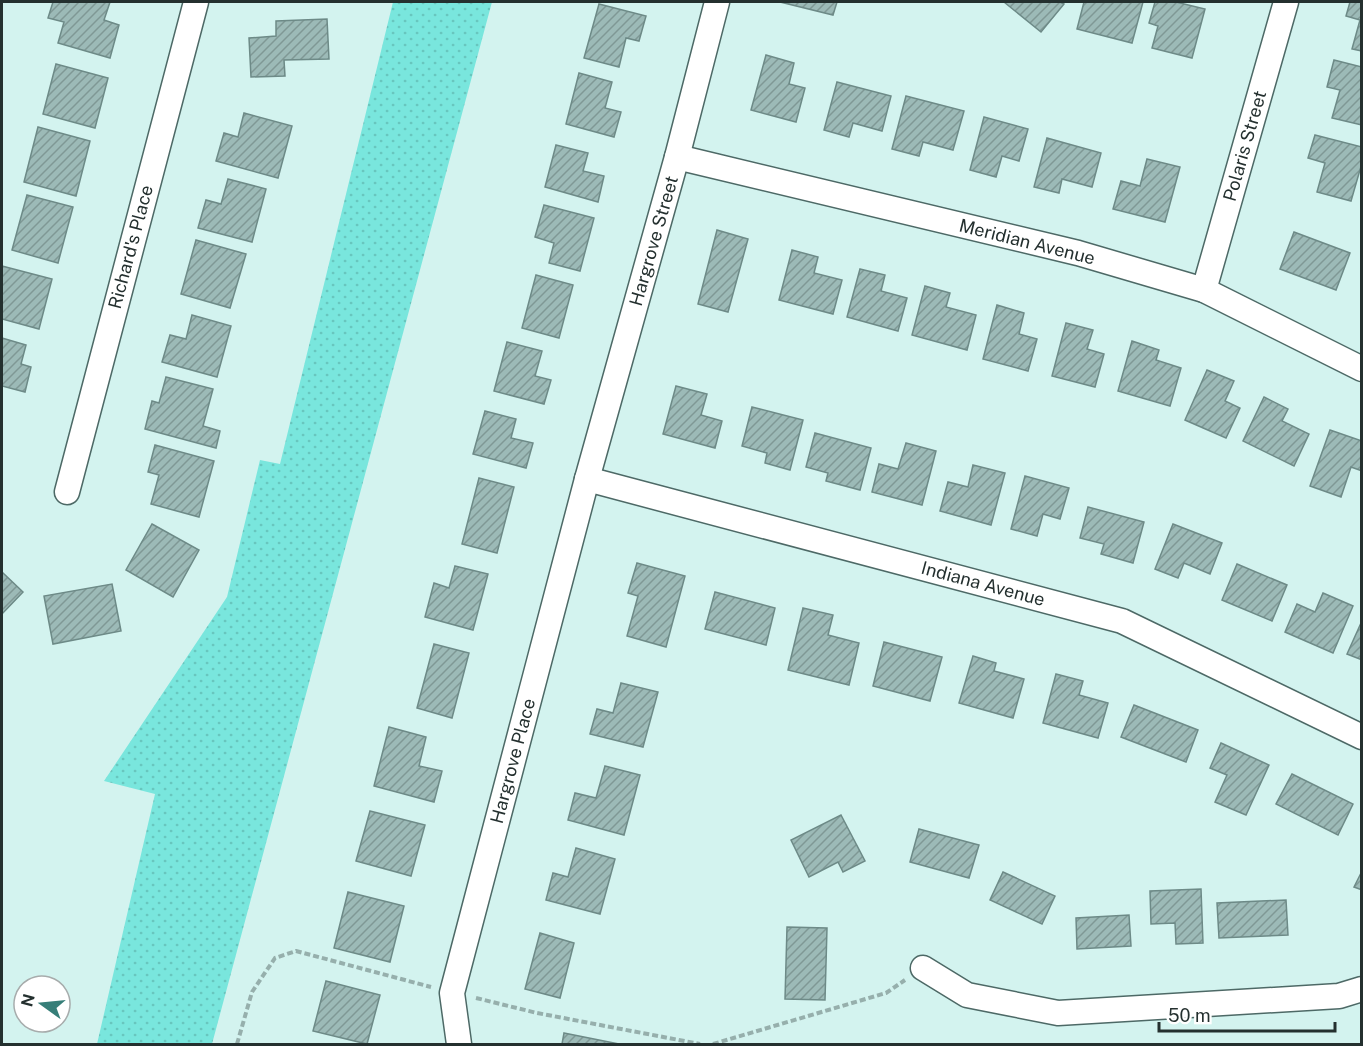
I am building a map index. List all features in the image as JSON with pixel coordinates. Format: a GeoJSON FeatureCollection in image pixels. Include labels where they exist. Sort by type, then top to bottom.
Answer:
{"type":"FeatureCollection","features":[{"type":"Feature","properties":{"kind":"street","name":"Richard's Place"},"geometry":{"type":"LineString","coordinates":[[67,492],[196,2]]}},
{"type":"Feature","properties":{"kind":"street","name":"Hargrove Street"},"geometry":{"type":"LineString","coordinates":[[587,479],[677,157],[717,2]]}},
{"type":"Feature","properties":{"kind":"street","name":"Polaris Street"},"geometry":{"type":"LineString","coordinates":[[1204,290],[1286,2]]}},
{"type":"Feature","properties":{"kind":"street","name":"Meridian Avenue"},"geometry":{"type":"LineString","coordinates":[[677,157],[1078,253],[1204,290],[1362,369]]}},
{"type":"Feature","properties":{"kind":"street","name":"Indiana Avenue"},"geometry":{"type":"LineString","coordinates":[[587,479],[1122,621],[1362,737]]}},
{"type":"Feature","properties":{"kind":"street","name":"Hargrove Place"},"geometry":{"type":"LineString","coordinates":[[459,1044],[452,993],[587,479]]}},
{"type":"Feature","properties":{"kind":"street"},"geometry":{"type":"LineString","coordinates":[[923,969],[967,994],[1058,1013],[1339,996],[1362,989]]}},
{"type":"Feature","properties":{"kind":"path"},"geometry":{"type":"LineString","coordinates":[[713,1044],[886,993],[923,969]]}},
{"type":"Feature","properties":{"kind":"shaded area"},"geometry":{"type":"Polygon","coordinates":[[[393,2],[492,2],[212,1044],[97,1044],[155,794],[104,781],[227,597],[260,460],[280,464],[393,2]]]}},
{"type":"Feature","properties":{"kind":"building"},"geometry":{"type":"Polygon","coordinates":[[[53,2],[110,2],[104,20],[119,25],[110,58],[58,43],[64,22],[48,18],[53,2]]]}},
{"type":"Feature","properties":{"kind":"building"},"geometry":{"type":"Polygon","coordinates":[[[780,2],[837,2],[833,15],[780,2]]]}},
{"type":"Feature","properties":{"kind":"building"},"geometry":{"type":"Polygon","coordinates":[[[1004,2],[1060,2],[1064,4],[1041,32],[1004,2]]]}},
{"type":"Feature","properties":{"kind":"building"},"geometry":{"type":"Polygon","coordinates":[[[1084,2],[1143,2],[1132,43],[1077,29],[1084,2]]]}},
{"type":"Feature","properties":{"kind":"building"},"geometry":{"type":"Polygon","coordinates":[[[1155,2],[1176,2],[1205,9],[1192,58],[1152,48],[1158,26],[1149,23],[1155,2]]]}},
{"type":"Feature","properties":{"kind":"building"},"geometry":{"type":"Polygon","coordinates":[[[1350,2],[1362,2],[1362,51],[1352,49],[1360,20],[1346,16],[1350,2]]]}},
{"type":"Feature","properties":{"kind":"building"},"geometry":{"type":"Polygon","coordinates":[[[599,4],[646,16],[639,41],[626,38],[619,67],[584,58],[599,4]]]}},
{"type":"Feature","properties":{"kind":"building"},"geometry":{"type":"Polygon","coordinates":[[[327,19],[329,59],[284,60],[285,76],[251,77],[249,38],[276,36],[276,21],[327,19]]]}},
{"type":"Feature","properties":{"kind":"building"},"geometry":{"type":"Polygon","coordinates":[[[766,55],[794,63],[789,84],[805,88],[796,122],[751,110],[766,55]]]}},
{"type":"Feature","properties":{"kind":"building"},"geometry":{"type":"Polygon","coordinates":[[[1334,60],[1362,67],[1362,125],[1332,118],[1340,90],[1327,87],[1334,60]]]}},
{"type":"Feature","properties":{"kind":"building"},"geometry":{"type":"Polygon","coordinates":[[[56,64],[108,78],[95,128],[43,114],[56,64]]]}},
{"type":"Feature","properties":{"kind":"building"},"geometry":{"type":"Polygon","coordinates":[[[579,73],[612,82],[605,108],[621,112],[614,137],[566,124],[579,73]]]}},
{"type":"Feature","properties":{"kind":"building"},"geometry":{"type":"Polygon","coordinates":[[[837,82],[891,96],[882,131],[853,123],[849,137],[824,130],[837,82]]]}},
{"type":"Feature","properties":{"kind":"building"},"geometry":{"type":"Polygon","coordinates":[[[906,96],[964,111],[953,150],[923,142],[919,156],[892,149],[906,96]]]}},
{"type":"Feature","properties":{"kind":"building"},"geometry":{"type":"Polygon","coordinates":[[[244,113],[292,126],[278,178],[216,161],[224,133],[238,137],[244,113]]]}},
{"type":"Feature","properties":{"kind":"building"},"geometry":{"type":"Polygon","coordinates":[[[984,117],[1028,129],[1019,161],[1002,156],[996,177],[970,170],[984,117]]]}},
{"type":"Feature","properties":{"kind":"building"},"geometry":{"type":"Polygon","coordinates":[[[38,127],[90,141],[76,196],[24,182],[38,127]]]}},
{"type":"Feature","properties":{"kind":"building"},"geometry":{"type":"Polygon","coordinates":[[[1315,135],[1362,147],[1362,163],[1351,201],[1317,192],[1325,163],[1308,158],[1315,135]]]}},
{"type":"Feature","properties":{"kind":"building"},"geometry":{"type":"Polygon","coordinates":[[[1047,138],[1101,153],[1092,187],[1062,179],[1059,193],[1034,187],[1047,138]]]}},
{"type":"Feature","properties":{"kind":"building"},"geometry":{"type":"Polygon","coordinates":[[[556,145],[588,153],[583,171],[604,176],[598,202],[545,187],[556,145]]]}},
{"type":"Feature","properties":{"kind":"building"},"geometry":{"type":"Polygon","coordinates":[[[1147,159],[1180,167],[1165,222],[1113,209],[1121,181],[1140,186],[1147,159]]]}},
{"type":"Feature","properties":{"kind":"building"},"geometry":{"type":"Polygon","coordinates":[[[228,179],[266,189],[252,242],[198,228],[206,200],[221,204],[228,179]]]}},
{"type":"Feature","properties":{"kind":"building"},"geometry":{"type":"Polygon","coordinates":[[[27,195],[73,207],[58,263],[12,250],[27,195]]]}},
{"type":"Feature","properties":{"kind":"building"},"geometry":{"type":"Polygon","coordinates":[[[544,205],[594,218],[580,271],[549,263],[554,243],[535,237],[544,205]]]}},
{"type":"Feature","properties":{"kind":"building"},"geometry":{"type":"Polygon","coordinates":[[[717,230],[748,239],[728,312],[698,304],[717,230]]]}},
{"type":"Feature","properties":{"kind":"building"},"geometry":{"type":"Polygon","coordinates":[[[1294,232],[1350,253],[1336,290],[1280,269],[1294,232]]]}},
{"type":"Feature","properties":{"kind":"building"},"geometry":{"type":"Polygon","coordinates":[[[196,240],[246,254],[230,308],[181,294],[196,240]]]}},
{"type":"Feature","properties":{"kind":"building"},"geometry":{"type":"Polygon","coordinates":[[[792,250],[818,257],[814,273],[842,280],[833,314],[779,300],[792,250]]]}},
{"type":"Feature","properties":{"kind":"building"},"geometry":{"type":"Polygon","coordinates":[[[2,266],[52,279],[39,329],[2,319],[2,266]]]}},
{"type":"Feature","properties":{"kind":"building"},"geometry":{"type":"Polygon","coordinates":[[[860,269],[885,275],[881,291],[907,298],[898,331],[847,317],[860,269]]]}},
{"type":"Feature","properties":{"kind":"building"},"geometry":{"type":"Polygon","coordinates":[[[536,275],[573,285],[559,338],[522,328],[536,275]]]}},
{"type":"Feature","properties":{"kind":"building"},"geometry":{"type":"Polygon","coordinates":[[[925,286],[950,293],[946,307],[976,315],[967,350],[912,335],[925,286]]]}},
{"type":"Feature","properties":{"kind":"building"},"geometry":{"type":"Polygon","coordinates":[[[997,305],[1024,313],[1019,334],[1037,339],[1028,371],[983,359],[997,305]]]}},
{"type":"Feature","properties":{"kind":"building"},"geometry":{"type":"Polygon","coordinates":[[[192,315],[231,326],[217,377],[162,362],[170,335],[186,339],[192,315]]]}},
{"type":"Feature","properties":{"kind":"building"},"geometry":{"type":"Polygon","coordinates":[[[1066,323],[1093,330],[1087,349],[1104,354],[1095,387],[1052,376],[1066,323]]]}},
{"type":"Feature","properties":{"kind":"building"},"geometry":{"type":"Polygon","coordinates":[[[2,338],[26,345],[21,364],[31,367],[25,392],[2,386],[2,338]]]}},
{"type":"Feature","properties":{"kind":"building"},"geometry":{"type":"Polygon","coordinates":[[[1132,341],[1159,350],[1156,360],[1181,368],[1170,406],[1118,391],[1132,341]]]}},
{"type":"Feature","properties":{"kind":"building"},"geometry":{"type":"Polygon","coordinates":[[[507,342],[542,351],[535,376],[551,380],[544,404],[494,391],[507,342]]]}},
{"type":"Feature","properties":{"kind":"building"},"geometry":{"type":"Polygon","coordinates":[[[1207,370],[1234,381],[1225,401],[1240,408],[1226,438],[1185,420],[1207,370]]]}},
{"type":"Feature","properties":{"kind":"building"},"geometry":{"type":"Polygon","coordinates":[[[166,377],[213,389],[203,426],[220,431],[216,448],[145,429],[152,401],[159,403],[166,377]]]}},
{"type":"Feature","properties":{"kind":"building"},"geometry":{"type":"Polygon","coordinates":[[[676,386],[707,394],[701,415],[722,421],[715,448],[663,434],[676,386]]]}},
{"type":"Feature","properties":{"kind":"building"},"geometry":{"type":"Polygon","coordinates":[[[1264,397],[1288,409],[1282,421],[1309,434],[1294,466],[1243,441],[1264,397]]]}},
{"type":"Feature","properties":{"kind":"building"},"geometry":{"type":"Polygon","coordinates":[[[752,407],[803,420],[790,470],[765,463],[767,453],[742,446],[752,407]]]}},
{"type":"Feature","properties":{"kind":"building"},"geometry":{"type":"Polygon","coordinates":[[[485,411],[516,419],[511,438],[533,443],[526,468],[473,454],[485,411]]]}},
{"type":"Feature","properties":{"kind":"building"},"geometry":{"type":"Polygon","coordinates":[[[1330,430],[1362,441],[1362,471],[1351,467],[1341,497],[1310,486],[1330,430]]]}},
{"type":"Feature","properties":{"kind":"building"},"geometry":{"type":"Polygon","coordinates":[[[815,433],[871,448],[860,490],[826,481],[828,473],[806,467],[815,433]]]}},
{"type":"Feature","properties":{"kind":"building"},"geometry":{"type":"Polygon","coordinates":[[[906,443],[936,451],[922,505],[872,492],[879,464],[898,469],[906,443]]]}},
{"type":"Feature","properties":{"kind":"building"},"geometry":{"type":"Polygon","coordinates":[[[155,445],[214,461],[199,517],[151,504],[159,475],[148,472],[155,445]]]}},
{"type":"Feature","properties":{"kind":"building"},"geometry":{"type":"Polygon","coordinates":[[[973,465],[1005,473],[991,525],[940,511],[948,482],[968,487],[973,465]]]}},
{"type":"Feature","properties":{"kind":"building"},"geometry":{"type":"Polygon","coordinates":[[[1025,476],[1069,488],[1060,519],[1043,514],[1037,536],[1011,529],[1025,476]]]}},
{"type":"Feature","properties":{"kind":"building"},"geometry":{"type":"Polygon","coordinates":[[[479,478],[514,487],[497,553],[462,544],[479,478]]]}},
{"type":"Feature","properties":{"kind":"building"},"geometry":{"type":"Polygon","coordinates":[[[1088,507],[1144,522],[1133,563],[1101,554],[1104,544],[1080,538],[1088,507]]]}},
{"type":"Feature","properties":{"kind":"building"},"geometry":{"type":"Polygon","coordinates":[[[152,524],[199,550],[173,597],[126,570],[152,524]]]}},
{"type":"Feature","properties":{"kind":"building"},"geometry":{"type":"Polygon","coordinates":[[[1173,524],[1222,543],[1210,574],[1184,563],[1178,578],[1155,569],[1173,524]]]}},
{"type":"Feature","properties":{"kind":"building"},"geometry":{"type":"Polygon","coordinates":[[[637,563],[685,576],[666,647],[627,636],[638,596],[628,593],[637,563]]]}},
{"type":"Feature","properties":{"kind":"building"},"geometry":{"type":"Polygon","coordinates":[[[1237,564],[1287,585],[1272,621],[1222,600],[1237,564]]]}},
{"type":"Feature","properties":{"kind":"building"},"geometry":{"type":"Polygon","coordinates":[[[455,566],[488,574],[473,630],[425,617],[434,583],[449,588],[455,566]]]}},
{"type":"Feature","properties":{"kind":"building"},"geometry":{"type":"Polygon","coordinates":[[[2,572],[23,592],[2,614],[2,572]]]}},
{"type":"Feature","properties":{"kind":"building"},"geometry":{"type":"Polygon","coordinates":[[[112,584],[121,631],[53,644],[44,596],[112,584]]]}},
{"type":"Feature","properties":{"kind":"building"},"geometry":{"type":"Polygon","coordinates":[[[715,592],[775,608],[766,645],[705,629],[715,592]]]}},
{"type":"Feature","properties":{"kind":"building"},"geometry":{"type":"Polygon","coordinates":[[[1323,593],[1353,606],[1333,653],[1285,632],[1297,604],[1315,612],[1323,593]]]}},
{"type":"Feature","properties":{"kind":"building"},"geometry":{"type":"Polygon","coordinates":[[[803,608],[833,615],[828,635],[859,643],[849,685],[788,670],[803,608]]]}},
{"type":"Feature","properties":{"kind":"building"},"geometry":{"type":"Polygon","coordinates":[[[1362,623],[1362,660],[1347,654],[1362,623]]]}},
{"type":"Feature","properties":{"kind":"building"},"geometry":{"type":"Polygon","coordinates":[[[884,642],[942,657],[930,701],[873,686],[884,642]]]}},
{"type":"Feature","properties":{"kind":"building"},"geometry":{"type":"Polygon","coordinates":[[[434,644],[469,653],[452,718],[417,708],[434,644]]]}},
{"type":"Feature","properties":{"kind":"building"},"geometry":{"type":"Polygon","coordinates":[[[973,656],[996,663],[994,671],[1024,679],[1013,718],[959,703],[973,656]]]}},
{"type":"Feature","properties":{"kind":"building"},"geometry":{"type":"Polygon","coordinates":[[[1056,674],[1083,681],[1079,695],[1108,703],[1098,738],[1043,723],[1056,674]]]}},
{"type":"Feature","properties":{"kind":"building"},"geometry":{"type":"Polygon","coordinates":[[[621,683],[658,692],[643,747],[590,734],[597,709],[613,713],[621,683]]]}},
{"type":"Feature","properties":{"kind":"building"},"geometry":{"type":"Polygon","coordinates":[[[1134,705],[1198,730],[1186,762],[1121,737],[1134,705]]]}},
{"type":"Feature","properties":{"kind":"building"},"geometry":{"type":"Polygon","coordinates":[[[389,727],[426,737],[419,766],[442,771],[434,802],[374,786],[389,727]]]}},
{"type":"Feature","properties":{"kind":"building"},"geometry":{"type":"Polygon","coordinates":[[[1221,743],[1269,765],[1246,815],[1215,802],[1227,775],[1210,768],[1221,743]]]}},
{"type":"Feature","properties":{"kind":"building"},"geometry":{"type":"Polygon","coordinates":[[[605,766],[640,775],[624,835],[568,820],[575,793],[596,798],[605,766]]]}},
{"type":"Feature","properties":{"kind":"building"},"geometry":{"type":"Polygon","coordinates":[[[1292,774],[1353,804],[1338,835],[1276,804],[1292,774]]]}},
{"type":"Feature","properties":{"kind":"building"},"geometry":{"type":"Polygon","coordinates":[[[370,811],[425,825],[411,876],[356,861],[370,811]]]}},
{"type":"Feature","properties":{"kind":"building"},"geometry":{"type":"Polygon","coordinates":[[[841,815],[865,861],[843,872],[838,862],[809,877],[791,840],[841,815]]]}},
{"type":"Feature","properties":{"kind":"building"},"geometry":{"type":"Polygon","coordinates":[[[919,829],[979,845],[969,878],[910,862],[919,829]]]}},
{"type":"Feature","properties":{"kind":"building"},"geometry":{"type":"Polygon","coordinates":[[[576,848],[615,859],[600,914],[546,900],[553,873],[568,877],[576,848]]]}},
{"type":"Feature","properties":{"kind":"building"},"geometry":{"type":"Polygon","coordinates":[[[1362,871],[1362,890],[1354,887],[1362,871]]]}},
{"type":"Feature","properties":{"kind":"building"},"geometry":{"type":"Polygon","coordinates":[[[1003,872],[1055,896],[1042,924],[990,900],[1003,872]]]}},
{"type":"Feature","properties":{"kind":"building"},"geometry":{"type":"Polygon","coordinates":[[[1201,889],[1203,943],[1176,944],[1175,923],[1151,924],[1150,891],[1201,889]]]}},
{"type":"Feature","properties":{"kind":"building"},"geometry":{"type":"Polygon","coordinates":[[[348,892],[404,906],[390,962],[334,948],[348,892]]]}},
{"type":"Feature","properties":{"kind":"building"},"geometry":{"type":"Polygon","coordinates":[[[1286,900],[1288,935],[1219,938],[1217,903],[1286,900]]]}},
{"type":"Feature","properties":{"kind":"building"},"geometry":{"type":"Polygon","coordinates":[[[1129,915],[1131,946],[1077,949],[1076,918],[1129,915]]]}},
{"type":"Feature","properties":{"kind":"building"},"geometry":{"type":"Polygon","coordinates":[[[787,927],[827,928],[825,1000],[785,999],[787,927]]]}},
{"type":"Feature","properties":{"kind":"building"},"geometry":{"type":"Polygon","coordinates":[[[540,933],[574,943],[560,998],[525,989],[540,933]]]}},
{"type":"Feature","properties":{"kind":"building"},"geometry":{"type":"Polygon","coordinates":[[[326,981],[380,995],[367,1044],[313,1031],[326,981]]]}},
{"type":"Feature","properties":{"kind":"building"},"geometry":{"type":"Polygon","coordinates":[[[564,1033],[619,1044],[562,1044],[564,1033]]]}}]}
